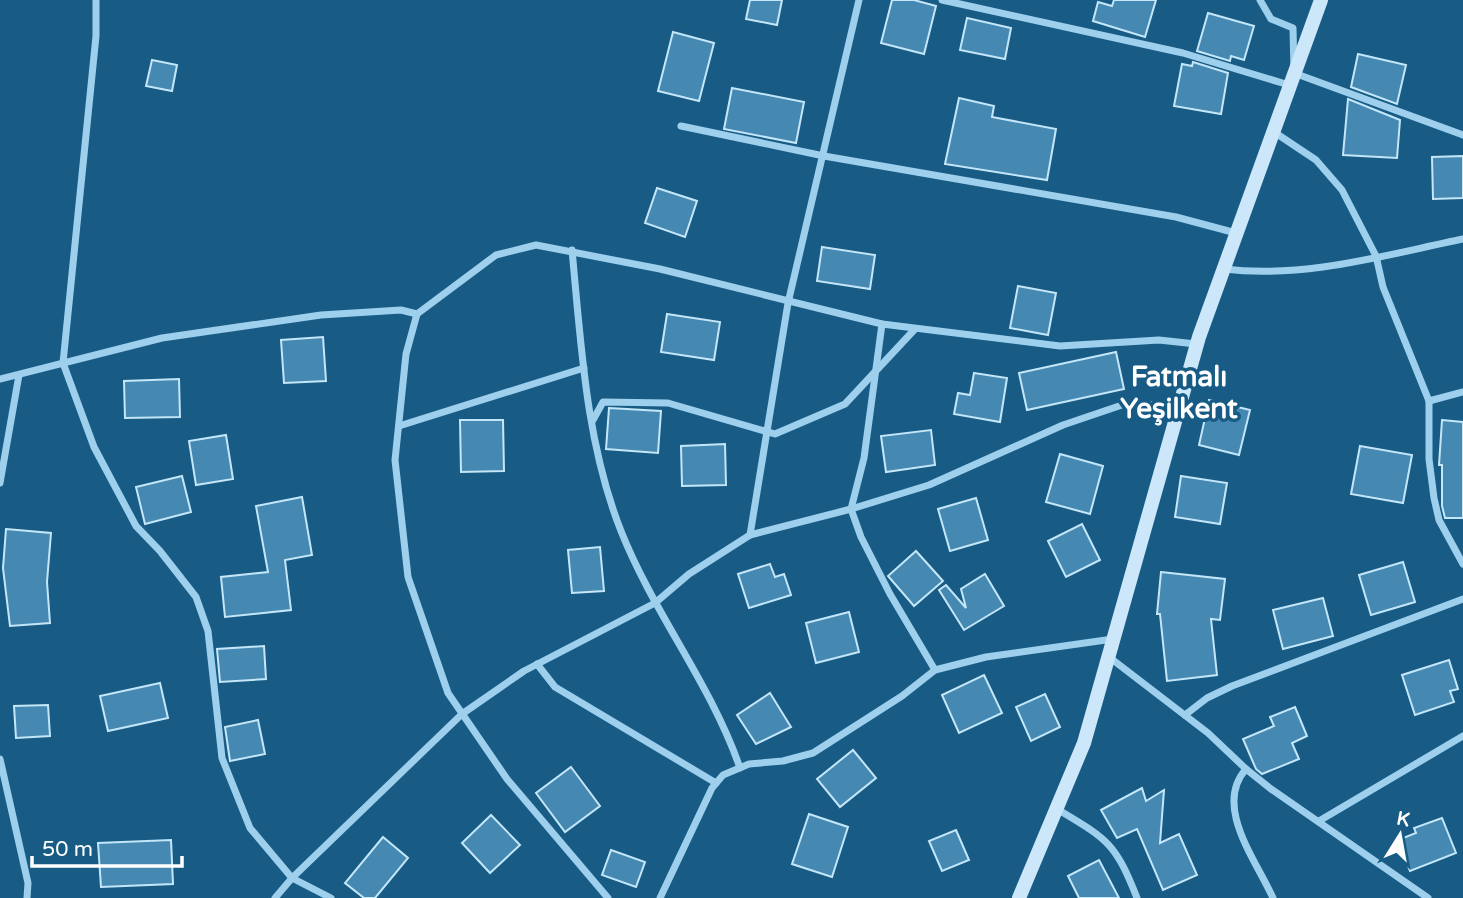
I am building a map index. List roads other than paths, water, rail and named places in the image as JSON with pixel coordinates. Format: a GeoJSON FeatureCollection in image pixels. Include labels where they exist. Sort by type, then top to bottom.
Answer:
{"type":"FeatureCollection","features":[{"type":"Feature","properties":{"kind":"street"},"geometry":{"type":"LineString","coordinates":[[96,0],[96,36],[63,363],[94,447],[136,527],[160,551],[196,597],[208,631],[222,758],[250,828],[292,878],[331,898]]}},
{"type":"Feature","properties":{"kind":"street"},"geometry":{"type":"LineString","coordinates":[[750,535],[789,303],[859,0]]}},
{"type":"Feature","properties":{"kind":"street"},"geometry":{"type":"LineString","coordinates":[[942,0],[1183,52],[1292,79],[1463,135]]}},
{"type":"Feature","properties":{"kind":"street"},"geometry":{"type":"LineString","coordinates":[[1259,0],[1271,19],[1293,28],[1292,79]]}},
{"type":"Feature","properties":{"kind":"street"},"geometry":{"type":"LineString","coordinates":[[1019,898],[1084,743],[1196,344],[1321,0]]}},
{"type":"Feature","properties":{"kind":"street"},"geometry":{"type":"LineString","coordinates":[[681,125],[824,156],[1176,217],[1236,233]]}},
{"type":"Feature","properties":{"kind":"street"},"geometry":{"type":"LineString","coordinates":[[1273,131],[1316,160],[1342,190],[1376,256],[1387,297],[1429,401],[1429,459],[1434,498],[1439,520],[1463,564]]}},
{"type":"Feature","properties":{"kind":"street"},"geometry":{"type":"LineString","coordinates":[[1223,268],[1259,273],[1291,272],[1463,239]]}},
{"type":"Feature","properties":{"kind":"street"},"geometry":{"type":"LineString","coordinates":[[608,898],[507,779],[448,693],[408,577],[395,460],[406,354],[417,314],[496,255],[536,245],[572,250],[882,324],[1060,346],[1159,340],[1196,344]]}},
{"type":"Feature","properties":{"kind":"street"},"geometry":{"type":"LineString","coordinates":[[572,250],[584,368],[601,478],[622,534],[655,603],[727,729],[740,768]]}},
{"type":"Feature","properties":{"kind":"street"},"geometry":{"type":"LineString","coordinates":[[0,379],[162,338],[321,315],[401,310],[417,314]]}},
{"type":"Feature","properties":{"kind":"street"},"geometry":{"type":"LineString","coordinates":[[882,324],[864,458],[851,509],[878,571],[935,670]]}},
{"type":"Feature","properties":{"kind":"street"},"geometry":{"type":"LineString","coordinates":[[593,420],[603,402],[668,403],[775,434],[845,404],[915,328]]}},
{"type":"Feature","properties":{"kind":"street"},"geometry":{"type":"LineString","coordinates":[[399,426],[584,368]]}},
{"type":"Feature","properties":{"kind":"street"},"geometry":{"type":"LineString","coordinates":[[0,483],[19,375]]}},
{"type":"Feature","properties":{"kind":"street"},"geometry":{"type":"LineString","coordinates":[[1429,401],[1463,392]]}},
{"type":"Feature","properties":{"kind":"street"},"geometry":{"type":"LineString","coordinates":[[275,898],[292,878],[462,714],[537,664],[655,603],[690,574],[750,535],[851,509],[929,485],[1063,425],[1125,404],[1180,405]]}},
{"type":"Feature","properties":{"kind":"street"},"geometry":{"type":"LineString","coordinates":[[1185,715],[1207,698],[1232,686],[1463,599]]}},
{"type":"Feature","properties":{"kind":"street"},"geometry":{"type":"LineString","coordinates":[[660,898],[716,783],[723,775],[740,768],[813,753],[902,696],[935,670],[986,657],[1113,639]]}},
{"type":"Feature","properties":{"kind":"street"},"geometry":{"type":"LineString","coordinates":[[1108,657],[1209,733],[1246,769],[1428,898]]}},
{"type":"Feature","properties":{"kind":"street"},"geometry":{"type":"LineString","coordinates":[[537,664],[555,687],[716,783]]}},
{"type":"Feature","properties":{"kind":"street"},"geometry":{"type":"LineString","coordinates":[[1320,821],[1463,736]]}},
{"type":"Feature","properties":{"kind":"street"},"geometry":{"type":"LineString","coordinates":[[0,759],[27,883],[27,898]]}},
{"type":"Feature","properties":{"kind":"street"},"geometry":{"type":"LineString","coordinates":[[1246,769],[1236,780],[1232,797],[1237,824],[1273,898]]}},
{"type":"Feature","properties":{"kind":"street"},"geometry":{"type":"LineString","coordinates":[[1056,808],[1105,838],[1123,862],[1137,898]]}},
{"type":"Feature","properties":{"kind":"district","name":"Fatmalı Yeşilkent"},"geometry":{"type":"Point","coordinates":[1179,393]}}]}
